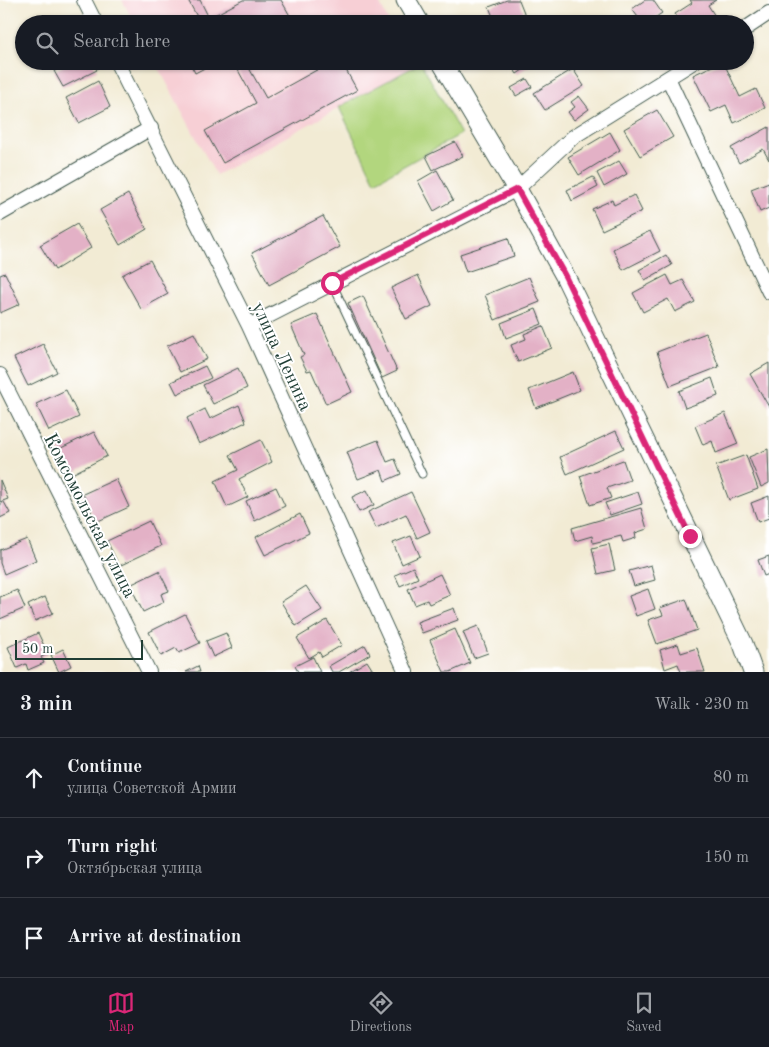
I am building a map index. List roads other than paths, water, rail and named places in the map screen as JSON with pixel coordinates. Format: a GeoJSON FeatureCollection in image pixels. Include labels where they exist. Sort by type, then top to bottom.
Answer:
{"type":"FeatureCollection","features":[{"type":"Feature","properties":{"kind":"street"},"geometry":{"type":"LineString","coordinates":[[84,0],[92,15]]}},
{"type":"Feature","properties":{"kind":"street"},"geometry":{"type":"LineString","coordinates":[[406,0],[415,15]]}},
{"type":"Feature","properties":{"kind":"street"},"geometry":{"type":"LineString","coordinates":[[754,23],[769,13]]}},
{"type":"Feature","properties":{"kind":"street","name":"улица Ленина"},"geometry":{"type":"LineString","coordinates":[[121,70],[249,326],[406,672]]}},
{"type":"Feature","properties":{"kind":"street"},"geometry":{"type":"LineString","coordinates":[[446,70],[517,189],[565,276],[743,644],[754,672]]}},
{"type":"Feature","properties":{"kind":"street"},"geometry":{"type":"LineString","coordinates":[[249,326],[517,189],[573,138],[680,70]]}},
{"type":"Feature","properties":{"kind":"street"},"geometry":{"type":"LineString","coordinates":[[668,78],[769,292]]}},
{"type":"Feature","properties":{"kind":"street"},"geometry":{"type":"LineString","coordinates":[[0,214],[151,128]]}},
{"type":"Feature","properties":{"kind":"street","name":"Комсомольская улица"},"geometry":{"type":"LineString","coordinates":[[0,375],[149,672]]}},
{"type":"Feature","properties":{"kind":"lane"},"geometry":{"type":"LineString","coordinates":[[332,283],[422,474]]}}]}
